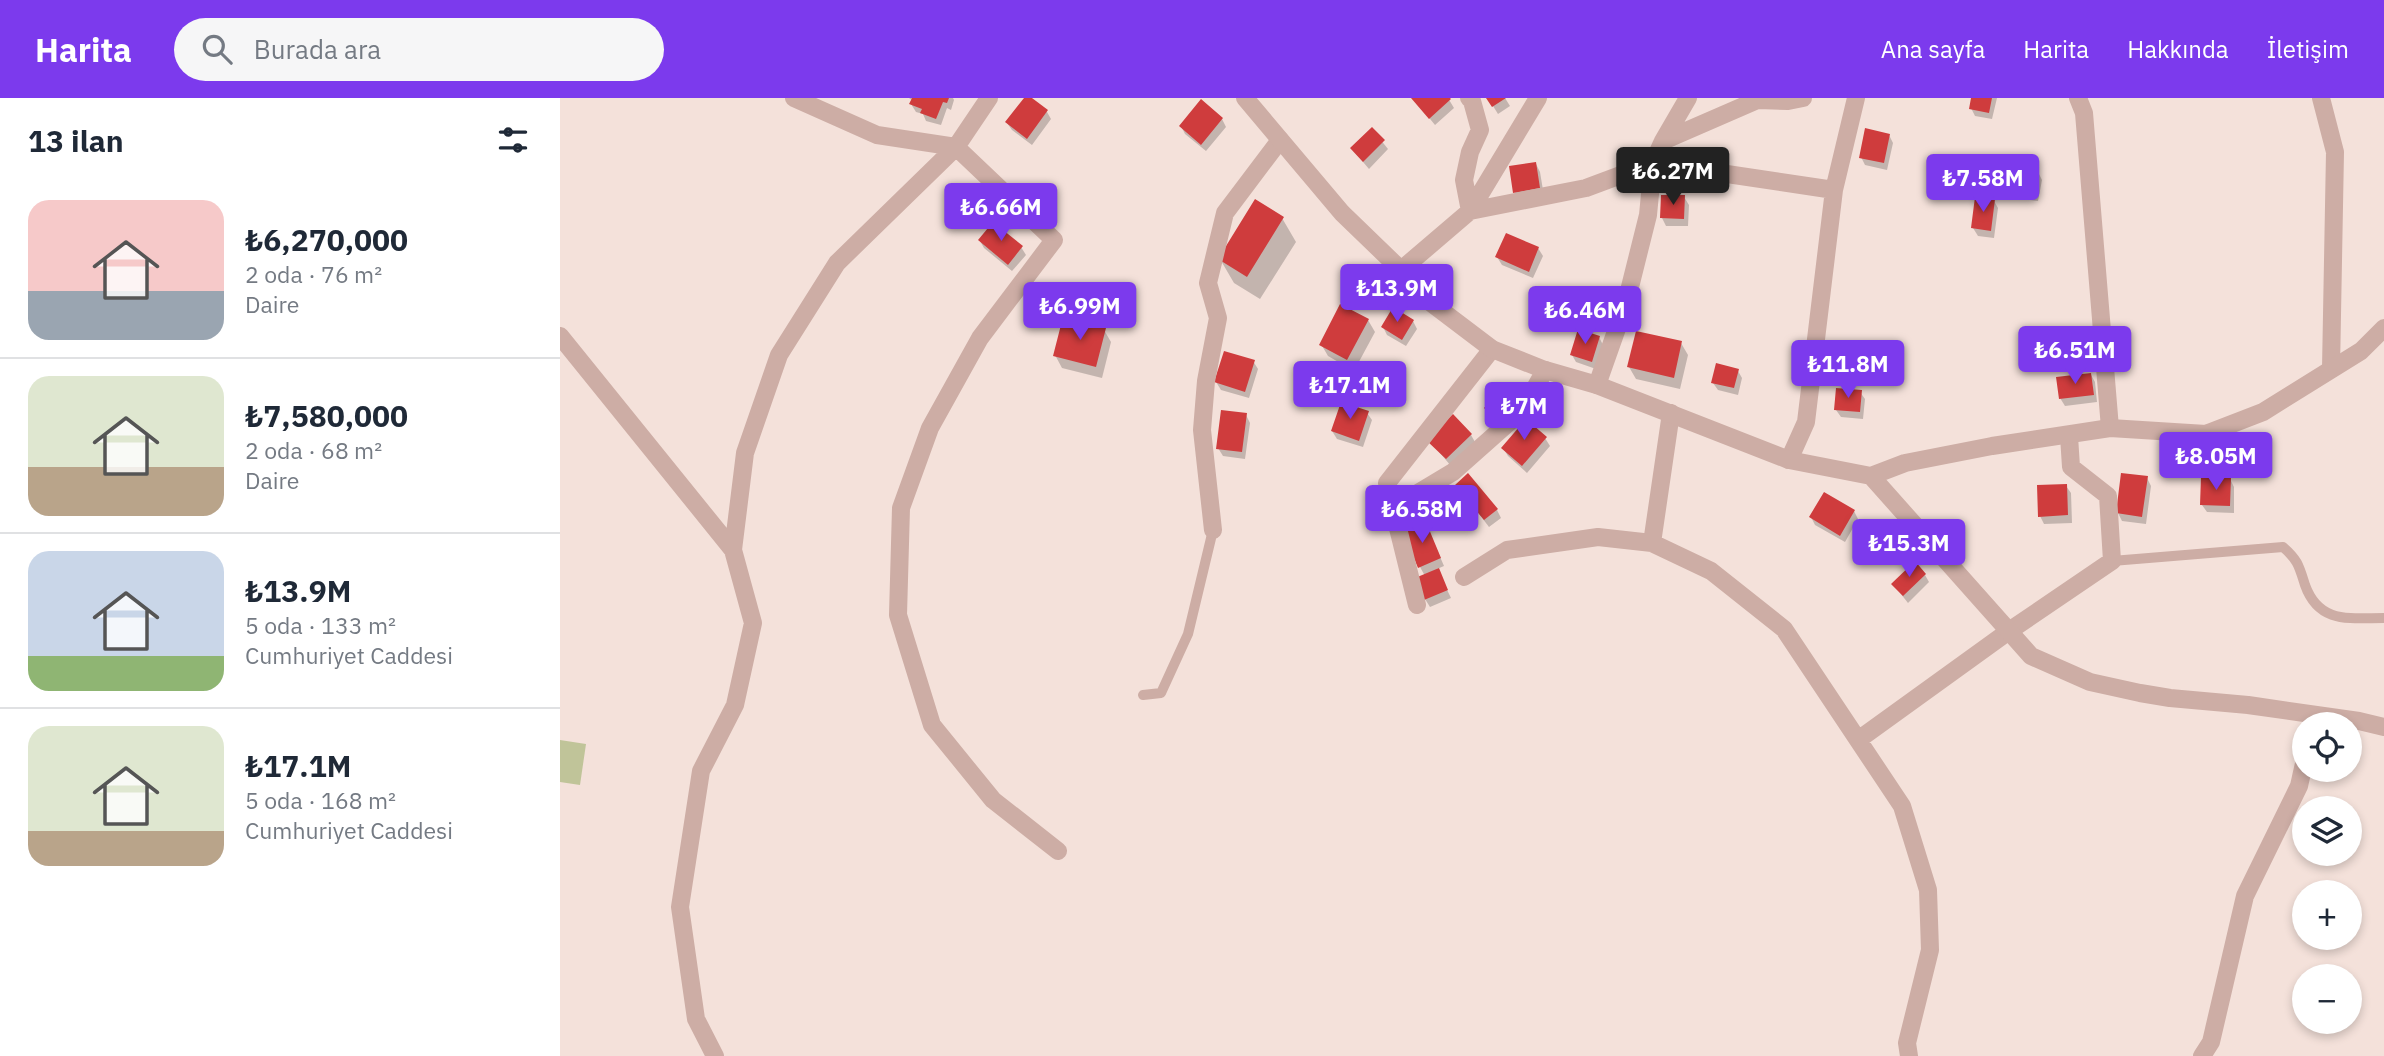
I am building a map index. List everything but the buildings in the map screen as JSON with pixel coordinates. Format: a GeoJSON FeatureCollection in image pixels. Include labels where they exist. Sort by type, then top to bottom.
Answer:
{"type":"FeatureCollection","features":[{"type":"Feature","properties":{"kind":"street"},"geometry":{"type":"LineString","coordinates":[[794,98],[877,135],[956,147],[1054,240],[980,338],[930,428],[901,508],[898,615],[932,725],[993,800],[1058,851]]}},
{"type":"Feature","properties":{"kind":"street"},"geometry":{"type":"LineString","coordinates":[[715,1056],[696,1019],[680,907],[701,771],[735,705],[753,623],[733,550],[745,453],[779,355],[837,263],[956,147],[989,98]]}},
{"type":"Feature","properties":{"kind":"street"},"geometry":{"type":"LineString","coordinates":[[1245,98],[1342,213],[1401,270],[1426,299],[1492,349],[1545,370],[1597,384],[1789,460],[1871,476],[1905,463],[1992,446],[2110,428],[2206,434],[2263,412],[2361,351],[2384,328]]}},
{"type":"Feature","properties":{"kind":"street"},"geometry":{"type":"LineString","coordinates":[[1469,98],[1480,130],[1470,152],[1464,180],[1470,211]]}},
{"type":"Feature","properties":{"kind":"street"},"geometry":{"type":"LineString","coordinates":[[1401,270],[1470,211],[1538,98]]}},
{"type":"Feature","properties":{"kind":"street"},"geometry":{"type":"LineString","coordinates":[[1597,384],[1626,303],[1645,228],[1653,163],[1688,98]]}},
{"type":"Feature","properties":{"kind":"street"},"geometry":{"type":"LineString","coordinates":[[1663,141],[1760,99],[1788,101],[1803,98]]}},
{"type":"Feature","properties":{"kind":"street"},"geometry":{"type":"LineString","coordinates":[[1789,460],[1807,422],[1834,190],[1856,98]]}},
{"type":"Feature","properties":{"kind":"street"},"geometry":{"type":"LineString","coordinates":[[2078,98],[2084,113],[2110,428]]}},
{"type":"Feature","properties":{"kind":"street"},"geometry":{"type":"LineString","coordinates":[[2321,98],[2335,152],[2331,369]]}},
{"type":"Feature","properties":{"kind":"street"},"geometry":{"type":"LineString","coordinates":[[1213,530],[1202,430],[1206,381],[1219,318],[1208,283],[1225,213],[1280,140]]}},
{"type":"Feature","properties":{"kind":"street"},"geometry":{"type":"LineString","coordinates":[[1470,211],[1586,188],[1653,163],[1834,190]]}},
{"type":"Feature","properties":{"kind":"street"},"geometry":{"type":"LineString","coordinates":[[560,336],[733,550]]}},
{"type":"Feature","properties":{"kind":"street"},"geometry":{"type":"LineString","coordinates":[[1417,605],[1387,483],[1492,349]]}},
{"type":"Feature","properties":{"kind":"street"},"geometry":{"type":"LineString","coordinates":[[1392,508],[1453,472],[1523,410],[1545,370]]}},
{"type":"Feature","properties":{"kind":"street"},"geometry":{"type":"LineString","coordinates":[[1652,543],[1671,413]]}},
{"type":"Feature","properties":{"kind":"street"},"geometry":{"type":"LineString","coordinates":[[1858,740],[2009,631],[2112,561],[2108,496],[2071,467],[2068,436]]}},
{"type":"Feature","properties":{"kind":"street"},"geometry":{"type":"LineString","coordinates":[[1871,476],[2031,656],[2090,682],[2170,698],[2248,705],[2292,715]]}},
{"type":"Feature","properties":{"kind":"street"},"geometry":{"type":"LineString","coordinates":[[1464,577],[1507,550],[1598,537],[1652,543],[1711,571],[1784,629],[1902,806],[1928,890],[1930,950],[1907,1043],[1909,1056]]}},
{"type":"Feature","properties":{"kind":"street"},"geometry":{"type":"LineString","coordinates":[[2362,725],[2384,727]]}},
{"type":"Feature","properties":{"kind":"street"},"geometry":{"type":"LineString","coordinates":[[2202,1056],[2211,1041],[2245,896],[2300,782]]}},
{"type":"Feature","properties":{"kind":"lane"},"geometry":{"type":"LineString","coordinates":[[1143,695],[1161,693],[1188,634],[1213,530]]}},
{"type":"Feature","properties":{"kind":"lane"},"geometry":{"type":"LineString","coordinates":[[2112,561],[2284,547],[2298,560],[2315,607],[2336,618],[2384,618]]}},
{"type":"Feature","properties":{"kind":"green space"},"geometry":{"type":"Polygon","coordinates":[[[560,740],[586,744],[580,785],[560,782],[560,740]]]}}]}
